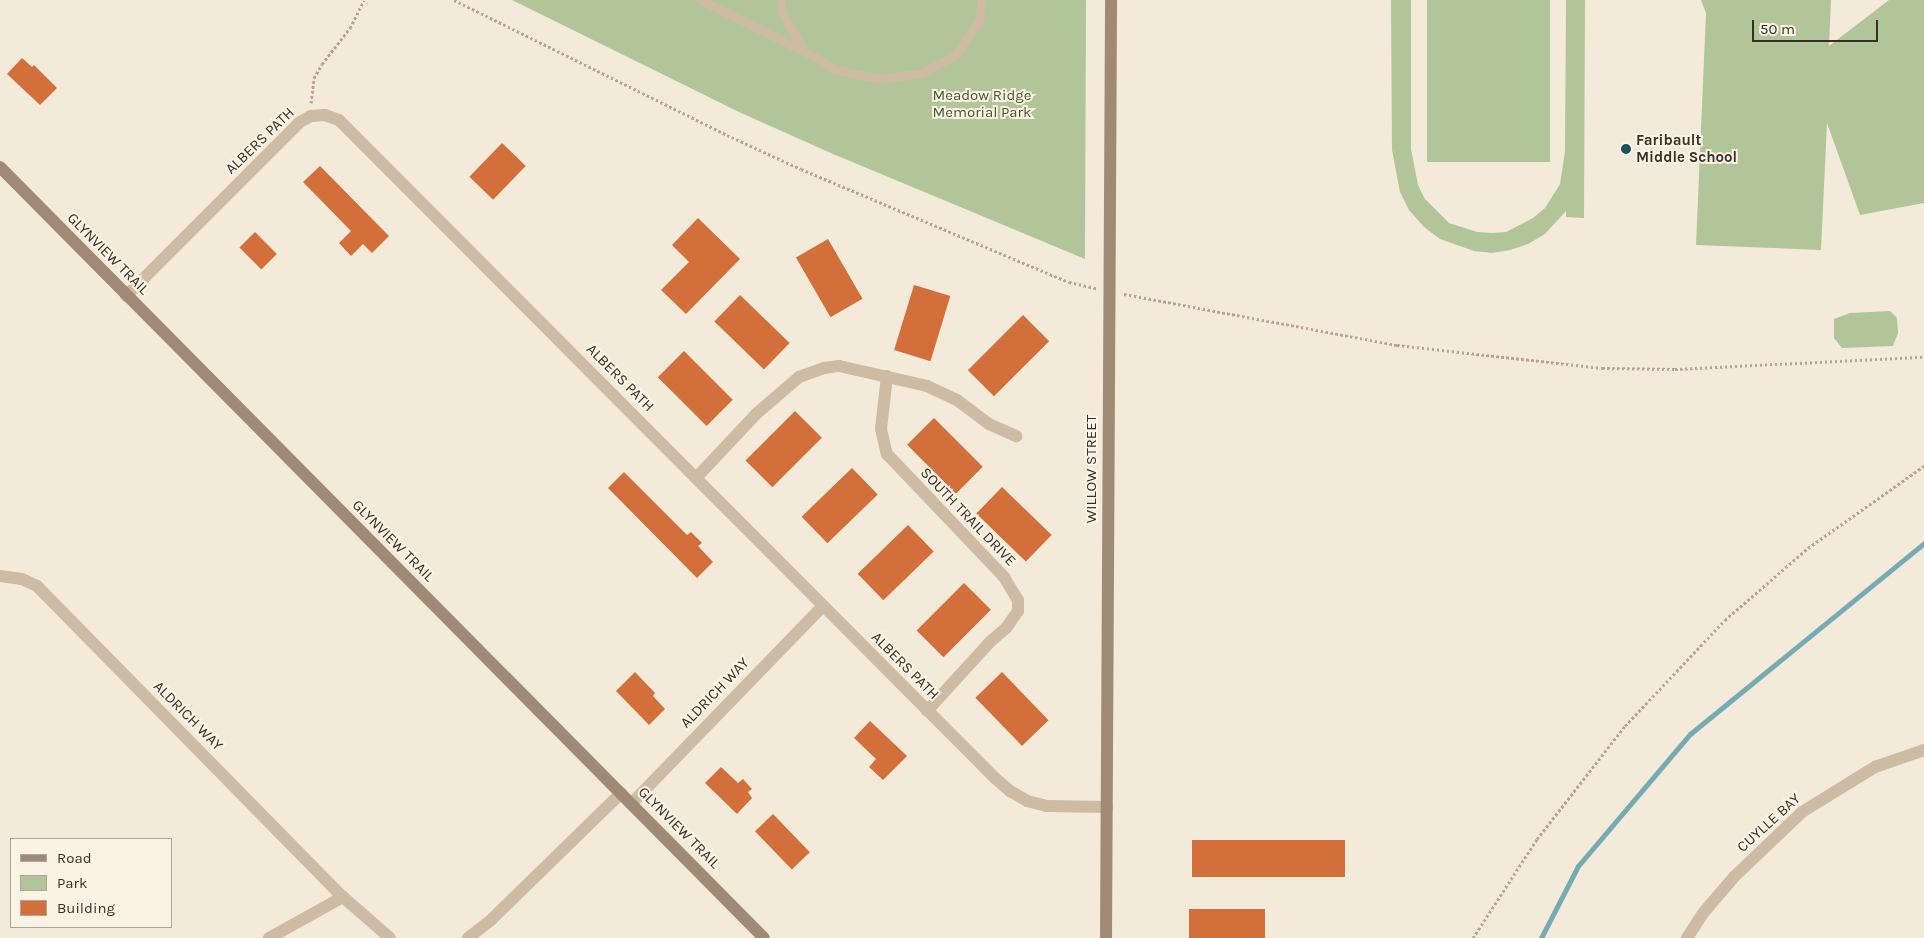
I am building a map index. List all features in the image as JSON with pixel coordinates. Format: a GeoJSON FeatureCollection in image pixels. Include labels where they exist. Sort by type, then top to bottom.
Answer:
{"type":"FeatureCollection","features":[{"type":"Feature","properties":{"kind":"street","name":"WILLOW STREET"},"geometry":{"type":"LineString","coordinates":[[1106,938],[1110,0]]}},
{"type":"Feature","properties":{"kind":"street","name":"ALBERS PATH"},"geometry":{"type":"LineString","coordinates":[[126,296],[300,122],[311,116],[325,115],[339,120],[995,778],[1028,801],[1047,806],[1107,807]]}},
{"type":"Feature","properties":{"kind":"street","name":"GLYNVIEW TRAIL"},"geometry":{"type":"LineString","coordinates":[[0,167],[764,938]]}},
{"type":"Feature","properties":{"kind":"street"},"geometry":{"type":"LineString","coordinates":[[696,478],[756,414],[799,378],[824,368],[840,366],[927,386],[957,400],[989,424],[1016,436]]}},
{"type":"Feature","properties":{"kind":"street","name":"SOUTH TRAIL DRIVE"},"geometry":{"type":"LineString","coordinates":[[887,376],[881,429],[887,454],[1004,577],[1018,600],[1018,611],[1006,628],[989,643],[927,711]]}},
{"type":"Feature","properties":{"kind":"street","name":"ALDRICH WAY"},"geometry":{"type":"LineString","coordinates":[[0,576],[22,579],[37,586],[344,897],[390,938]]}},
{"type":"Feature","properties":{"kind":"street","name":"ALDRICH WAY"},"geometry":{"type":"LineString","coordinates":[[632,803],[822,606]]}},
{"type":"Feature","properties":{"kind":"street","name":"CUYLLE BAY"},"geometry":{"type":"LineString","coordinates":[[1688,938],[1704,912],[1734,877],[1802,812],[1874,768],[1924,750]]}},
{"type":"Feature","properties":{"kind":"street"},"geometry":{"type":"LineString","coordinates":[[468,938],[492,920],[621,793]]}},
{"type":"Feature","properties":{"kind":"street"},"geometry":{"type":"LineString","coordinates":[[269,938],[344,897]]}},
{"type":"Feature","properties":{"kind":"lane"},"geometry":{"type":"LineString","coordinates":[[701,0],[804,51],[834,69],[879,79],[922,73],[956,54],[979,21],[982,0]]}},
{"type":"Feature","properties":{"kind":"lane"},"geometry":{"type":"LineString","coordinates":[[780,0],[782,12],[804,51]]}},
{"type":"Feature","properties":{"kind":"path"},"geometry":{"type":"LineString","coordinates":[[311,116],[311,90],[314,78],[322,64],[350,28],[364,0]]}},
{"type":"Feature","properties":{"kind":"path"},"geometry":{"type":"LineString","coordinates":[[454,0],[718,131],[800,169],[1069,282],[1397,345],[1602,368],[1676,369],[1924,357]]}},
{"type":"Feature","properties":{"kind":"path"},"geometry":{"type":"LineString","coordinates":[[1473,938],[1537,839],[1625,726],[1725,620],[1808,548],[1924,466]]}},
{"type":"Feature","properties":{"kind":"green space","name":"Meadow Ridge Memorial Park"},"geometry":{"type":"Polygon","coordinates":[[[512,0],[1086,0],[1085,259],[833,154],[739,112],[512,0]]]}},
{"type":"Feature","properties":{"kind":"green space"},"geometry":{"type":"Polygon","coordinates":[[[1391,0],[1411,0],[1411,149],[1418,185],[1425,199],[1449,223],[1477,232],[1492,233],[1506,232],[1533,218],[1545,208],[1560,184],[1565,151],[1566,0],[1585,0],[1584,218],[1566,217],[1566,211],[1545,234],[1528,244],[1492,253],[1474,251],[1440,239],[1424,227],[1409,210],[1400,192],[1392,150],[1391,0]]]}},
{"type":"Feature","properties":{"kind":"green space"},"geometry":{"type":"Polygon","coordinates":[[[1427,0],[1550,0],[1550,162],[1427,162],[1427,0]]]}},
{"type":"Feature","properties":{"kind":"green space"},"geometry":{"type":"Polygon","coordinates":[[[1701,0],[1831,0],[1829,46],[1889,0],[1924,0],[1924,203],[1860,215],[1827,123],[1821,250],[1696,245],[1706,13],[1701,0]]]}},
{"type":"Feature","properties":{"kind":"green space"},"geometry":{"type":"Polygon","coordinates":[[[1890,311],[1897,318],[1898,333],[1893,346],[1842,348],[1834,338],[1834,319],[1850,313],[1890,311]]]}},
{"type":"Feature","properties":{"kind":"building"},"geometry":{"type":"Polygon","coordinates":[[[22,58],[32,67],[34,65],[57,88],[40,105],[7,74],[22,58]]]}},
{"type":"Feature","properties":{"kind":"building"},"geometry":{"type":"Polygon","coordinates":[[[502,143],[526,166],[493,200],[469,177],[502,143]]]}},
{"type":"Feature","properties":{"kind":"building"},"geometry":{"type":"Polygon","coordinates":[[[320,166],[389,236],[372,253],[363,244],[351,256],[339,243],[351,231],[303,182],[320,166]]]}},
{"type":"Feature","properties":{"kind":"building"},"geometry":{"type":"Polygon","coordinates":[[[698,218],[740,259],[686,314],[661,290],[689,262],[672,245],[698,218]]]}},
{"type":"Feature","properties":{"kind":"building"},"geometry":{"type":"Polygon","coordinates":[[[255,232],[277,254],[261,269],[239,248],[255,232]]]}},
{"type":"Feature","properties":{"kind":"building"},"geometry":{"type":"Polygon","coordinates":[[[828,239],[862,299],[830,317],[796,258],[828,239]]]}},
{"type":"Feature","properties":{"kind":"building"},"geometry":{"type":"Polygon","coordinates":[[[914,285],[950,296],[930,361],[894,350],[914,285]]]}},
{"type":"Feature","properties":{"kind":"building"},"geometry":{"type":"Polygon","coordinates":[[[740,295],[790,343],[764,370],[714,322],[740,295]]]}},
{"type":"Feature","properties":{"kind":"building"},"geometry":{"type":"Polygon","coordinates":[[[1023,315],[1049,341],[994,396],[968,370],[1023,315]]]}},
{"type":"Feature","properties":{"kind":"building"},"geometry":{"type":"Polygon","coordinates":[[[684,351],[733,400],[707,426],[658,377],[684,351]]]}},
{"type":"Feature","properties":{"kind":"building"},"geometry":{"type":"Polygon","coordinates":[[[795,411],[822,438],[772,487],[746,460],[795,411]]]}},
{"type":"Feature","properties":{"kind":"building"},"geometry":{"type":"Polygon","coordinates":[[[934,418],[983,467],[956,494],[907,445],[934,418]]]}},
{"type":"Feature","properties":{"kind":"building"},"geometry":{"type":"Polygon","coordinates":[[[852,468],[878,495],[827,543],[802,517],[852,468]]]}},
{"type":"Feature","properties":{"kind":"building"},"geometry":{"type":"Polygon","coordinates":[[[624,472],[687,535],[691,532],[702,543],[698,546],[713,562],[697,578],[608,488],[624,472]]]}},
{"type":"Feature","properties":{"kind":"building"},"geometry":{"type":"Polygon","coordinates":[[[1002,487],[1052,535],[1026,562],[976,514],[1002,487]]]}},
{"type":"Feature","properties":{"kind":"building"},"geometry":{"type":"Polygon","coordinates":[[[908,525],[934,552],[883,600],[858,574],[908,525]]]}},
{"type":"Feature","properties":{"kind":"building"},"geometry":{"type":"Polygon","coordinates":[[[964,583],[991,610],[943,657],[917,630],[964,583]]]}},
{"type":"Feature","properties":{"kind":"building"},"geometry":{"type":"Polygon","coordinates":[[[635,672],[655,693],[653,696],[665,709],[649,725],[616,691],[635,672]]]}},
{"type":"Feature","properties":{"kind":"building"},"geometry":{"type":"Polygon","coordinates":[[[1002,672],[1049,720],[1022,746],[975,698],[1002,672]]]}},
{"type":"Feature","properties":{"kind":"building"},"geometry":{"type":"Polygon","coordinates":[[[870,721],[907,756],[883,780],[869,767],[876,759],[854,738],[870,721]]]}},
{"type":"Feature","properties":{"kind":"building"},"geometry":{"type":"Polygon","coordinates":[[[721,767],[738,783],[743,779],[752,789],[748,792],[752,798],[737,814],[705,783],[721,767]]]}},
{"type":"Feature","properties":{"kind":"building"},"geometry":{"type":"Polygon","coordinates":[[[773,814],[810,852],[792,869],[755,831],[773,814]]]}},
{"type":"Feature","properties":{"kind":"building"},"geometry":{"type":"Polygon","coordinates":[[[1192,840],[1345,840],[1345,877],[1192,877],[1192,840]]]}},
{"type":"Feature","properties":{"kind":"building"},"geometry":{"type":"Polygon","coordinates":[[[1189,909],[1265,909],[1265,938],[1189,938],[1189,909]]]}},
{"type":"Feature","properties":{"kind":"waterway"},"geometry":{"type":"LineString","coordinates":[[1541,938],[1578,866],[1690,734],[1924,543]]}},
{"type":"Feature","properties":{"kind":"place","name":"Faribault Middle School"},"geometry":{"type":"Point","coordinates":[1626,149]}}]}
